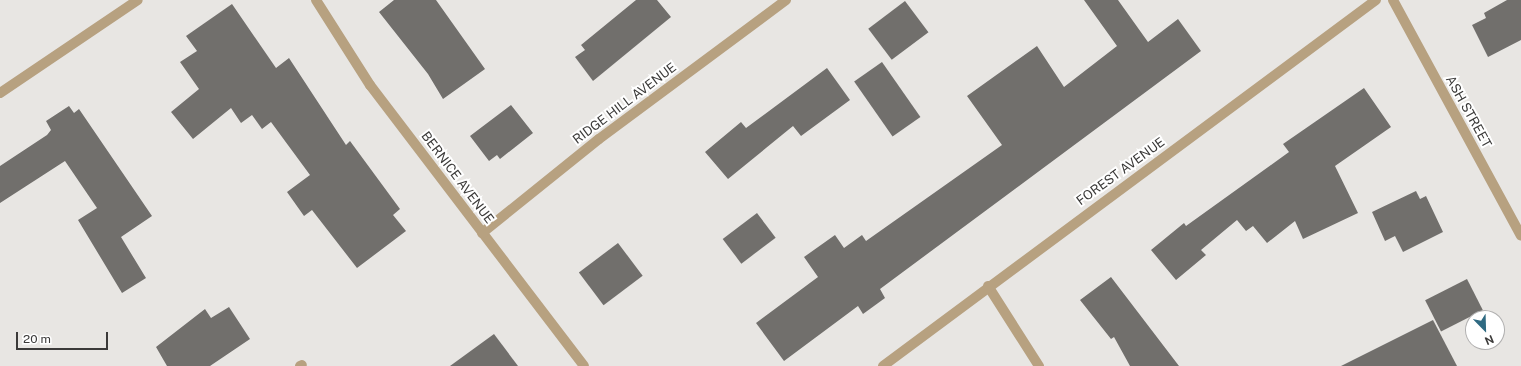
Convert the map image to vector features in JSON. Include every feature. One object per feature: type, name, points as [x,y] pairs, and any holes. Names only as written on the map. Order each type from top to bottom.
[{"type":"street","points":[[0,93],[138,0]]},
{"type":"street","name":"BERNICE AVENUE","points":[[316,0],[370,85],[584,366]]},
{"type":"street","name":"RIDGE HILL AVENUE","points":[[482,233],[599,139],[786,0]]},
{"type":"street","name":"FOREST AVENUE","points":[[883,366],[988,286],[1376,0]]},
{"type":"street","name":"ASH STREET","points":[[1393,0],[1521,236]]},
{"type":"street","points":[[988,286],[1039,366]]},
{"type":"building","points":[[394,0],[436,0],[485,69],[443,99],[428,74],[379,12]]},
{"type":"building","points":[[636,0],[657,0],[671,17],[593,81],[575,57],[585,50],[581,45]]},
{"type":"building","points":[[1084,0],[1118,0],[1148,42],[1178,19],[1201,51],[880,289],[885,298],[863,314],[858,306],[784,361],[756,323],[818,277],[804,257],[835,235],[844,248],[862,235],[866,241],[1002,145],[967,96],[1037,46],[1064,87],[1117,46]]},
{"type":"building","points":[[1507,0],[1521,0],[1521,40],[1488,57],[1472,25],[1486,18],[1484,13]]},
{"type":"building","points":[[905,1],[928,32],[892,60],[868,29]]},
{"type":"building","points":[[232,4],[276,68],[289,58],[346,145],[350,141],[400,209],[393,215],[406,231],[357,268],[312,210],[304,216],[287,192],[310,175],[271,122],[262,129],[252,115],[241,123],[231,108],[193,139],[171,112],[199,89],[180,62],[197,51],[186,36]]},
{"type":"building","points":[[882,62],[920,117],[893,136],[854,82]]},
{"type":"building","points":[[827,68],[850,100],[801,136],[793,126],[728,179],[705,152],[741,122],[746,128]]},
{"type":"building","points":[[1364,88],[1391,127],[1335,166],[1358,213],[1303,239],[1295,221],[1267,243],[1253,226],[1246,231],[1237,220],[1201,250],[1206,255],[1176,280],[1151,250],[1184,223],[1186,226],[1289,152],[1283,144]]},
{"type":"building","points":[[511,105],[533,133],[500,159],[497,155],[489,161],[470,136]]},
{"type":"building","points":[[69,106],[74,113],[79,109],[152,216],[121,237],[146,278],[122,293],[78,220],[97,208],[65,161],[0,203],[0,166],[47,135],[51,130],[46,121]]},
{"type":"building","points":[[1416,191],[1420,199],[1426,196],[1443,232],[1403,252],[1395,236],[1385,241],[1372,212]]},
{"type":"building","points":[[757,213],[776,238],[741,264],[723,239]]},
{"type":"building","points":[[618,243],[643,276],[604,305],[579,272]]},
{"type":"building","points":[[1111,277],[1179,366],[1130,366],[1114,337],[1111,339],[1080,300]]},
{"type":"building","points":[[1467,279],[1483,310],[1465,310],[1465,319],[1441,332],[1425,300]]},
{"type":"building","points":[[229,307],[250,339],[210,366],[167,366],[156,347],[205,309],[211,318]]},
{"type":"building","points":[[1433,320],[1457,366],[1341,366]]},
{"type":"building","points":[[494,334],[518,366],[450,366]]}]
